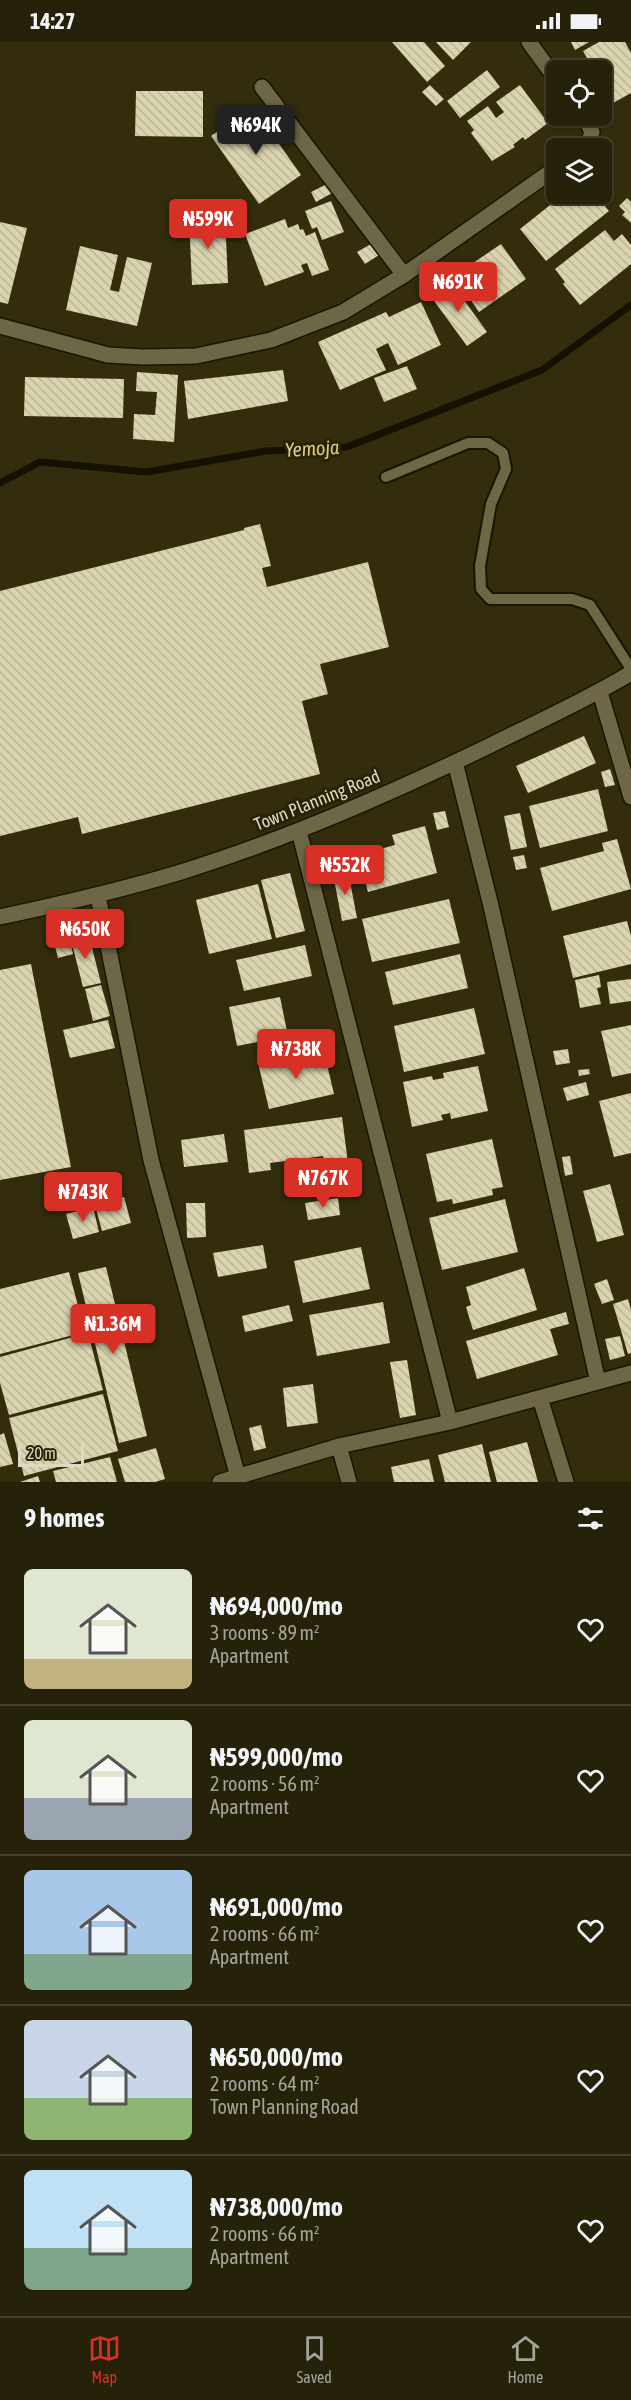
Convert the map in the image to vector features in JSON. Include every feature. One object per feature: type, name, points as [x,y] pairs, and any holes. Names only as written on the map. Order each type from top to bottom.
[{"type":"street","points":[[529,42],[546,65]]},
{"type":"street","points":[[262,87],[404,275]]},
{"type":"street","points":[[0,326],[108,355],[196,356],[270,340],[343,312],[404,275],[546,175]]},
{"type":"street","name":"Town Planning Road","points":[[0,917],[98,896],[183,872],[299,831],[455,762],[600,692],[631,671]]},
{"type":"street","points":[[600,692],[631,797]]},
{"type":"street","points":[[455,762],[598,1382]]},
{"type":"street","points":[[299,831],[450,1422]]},
{"type":"street","points":[[98,896],[151,1160],[237,1477]]},
{"type":"street","points":[[220,1482],[339,1446],[450,1422],[631,1373]]},
{"type":"street","points":[[540,1398],[566,1482]]},
{"type":"street","points":[[339,1446],[349,1482]]},
{"type":"lane","points":[[386,477],[468,443],[488,443],[503,453],[506,469],[490,504],[480,566],[481,589],[490,599],[572,599],[590,605],[631,671]]},
{"type":"building","points":[[392,42],[424,42],[445,66],[427,82]]},
{"type":"building","points":[[436,42],[471,42],[453,60]]},
{"type":"building","points":[[571,42],[589,42],[575,50]]},
{"type":"building","points":[[599,42],[625,42],[631,53],[631,93],[613,103],[612,60],[588,60],[583,51]]},
{"type":"building","points":[[487,70],[500,87],[460,118],[447,101]]},
{"type":"building","points":[[430,85],[444,99],[436,106],[422,92]]},
{"type":"building","points":[[520,85],[546,120],[546,124],[525,140],[523,137],[513,145],[515,147],[492,161],[471,133],[474,130],[467,121],[488,106],[496,118],[504,112],[496,102]]},
{"type":"building","points":[[136,91],[203,91],[203,137],[135,136]]},
{"type":"building","points":[[253,107],[301,175],[259,204],[211,136]]},
{"type":"building","points":[[327,184],[332,193],[316,202],[311,192]]},
{"type":"building","points":[[627,198],[631,202],[631,223],[622,215],[625,212],[619,206]]},
{"type":"building","points":[[331,201],[344,232],[322,240],[317,227],[312,229],[305,211]]},
{"type":"building","points":[[551,204],[603,204],[609,211],[546,261],[520,229]]},
{"type":"building","points":[[225,215],[228,283],[192,285],[189,217]]},
{"type":"building","points":[[285,219],[288,228],[298,224],[306,236],[315,232],[329,270],[312,276],[307,263],[301,265],[304,272],[265,286],[245,234]]},
{"type":"building","points":[[0,222],[27,228],[8,304],[0,302]]},
{"type":"building","points":[[605,230],[614,241],[622,234],[631,245],[631,264],[580,305],[563,284],[565,282],[555,269]]},
{"type":"building","points":[[371,244],[379,255],[365,264],[357,252]]},
{"type":"building","points":[[501,244],[526,279],[479,312],[454,276]]},
{"type":"building","points":[[80,246],[118,255],[110,290],[119,292],[127,257],[152,263],[137,326],[66,310]]},
{"type":"building","points":[[449,279],[487,332],[467,346],[429,294]]},
{"type":"building","points":[[421,302],[441,345],[398,365],[388,343],[376,349],[386,370],[340,390],[318,342],[386,312],[389,317]]},
{"type":"building","points":[[407,366],[417,389],[384,402],[374,378]]},
{"type":"building","points":[[283,370],[288,401],[188,419],[184,381]]},
{"type":"building","points":[[137,372],[178,375],[174,442],[133,439],[134,414],[155,415],[157,392],[136,391]]},
{"type":"building","points":[[25,377],[124,379],[123,418],[24,416]]},
{"type":"building","points":[[260,524],[271,566],[262,568],[267,587],[368,562],[389,647],[320,664],[328,694],[302,701],[320,774],[82,834],[78,817],[0,836],[0,591],[244,530],[244,528]]},
{"type":"building","points":[[584,736],[596,763],[528,793],[516,766]]},
{"type":"building","points":[[610,769],[615,785],[605,787],[601,772]]},
{"type":"building","points":[[598,789],[608,831],[540,848],[529,806]]},
{"type":"building","points":[[445,811],[449,827],[437,830],[433,813]]},
{"type":"building","points":[[520,813],[527,847],[511,850],[504,816]]},
{"type":"building","points":[[425,826],[437,873],[368,892],[358,855],[395,845],[392,835]]},
{"type":"building","points":[[617,839],[631,889],[552,911],[540,868],[604,851],[602,843]]},
{"type":"building","points":[[524,855],[527,868],[516,870],[513,857]]},
{"type":"building","points":[[348,871],[357,918],[342,921],[333,874]]},
{"type":"building","points":[[290,873],[305,931],[276,938],[261,880]]},
{"type":"building","points":[[258,884],[272,939],[209,954],[196,900]]},
{"type":"building","points":[[449,899],[460,943],[372,962],[362,919]]},
{"type":"building","points":[[627,921],[631,936],[631,964],[573,978],[563,936]]},
{"type":"building","points":[[88,932],[101,983],[83,987],[70,936]]},
{"type":"building","points":[[69,936],[73,954],[58,958],[53,939]]},
{"type":"building","points":[[305,945],[312,976],[244,991],[236,960]]},
{"type":"building","points":[[460,954],[468,988],[393,1005],[385,972]]},
{"type":"building","points":[[31,964],[71,1167],[0,1180],[0,970]]},
{"type":"building","points":[[599,975],[601,987],[597,988],[601,1004],[580,1008],[575,980]]},
{"type":"building","points":[[631,979],[631,1001],[610,1004],[607,982]]},
{"type":"building","points":[[101,985],[110,1016],[93,1021],[85,989]]},
{"type":"building","points":[[280,997],[288,1036],[237,1046],[229,1007]]},
{"type":"building","points":[[474,1008],[485,1054],[404,1072],[394,1026]]},
{"type":"building","points":[[108,1020],[115,1048],[70,1058],[63,1030]]},
{"type":"building","points":[[631,1025],[631,1073],[612,1077],[601,1031]]},
{"type":"building","points":[[568,1049],[570,1063],[556,1065],[553,1051]]},
{"type":"building","points":[[324,1052],[334,1094],[269,1109],[259,1067]]},
{"type":"building","points":[[478,1066],[488,1111],[451,1119],[450,1113],[441,1115],[443,1120],[412,1127],[403,1082],[432,1076],[433,1080],[444,1078],[443,1073]]},
{"type":"building","points":[[589,1069],[590,1074],[579,1076],[578,1070]]},
{"type":"building","points":[[586,1082],[589,1095],[567,1101],[563,1088]]},
{"type":"building","points":[[631,1093],[631,1153],[614,1157],[599,1101]]},
{"type":"building","points":[[342,1117],[348,1163],[324,1166],[323,1156],[270,1163],[271,1170],[249,1173],[244,1130]]},
{"type":"building","points":[[224,1134],[228,1162],[184,1167],[181,1140]]},
{"type":"building","points":[[492,1139],[503,1187],[492,1189],[493,1195],[453,1204],[452,1199],[437,1202],[426,1154]]},
{"type":"building","points":[[570,1156],[573,1174],[565,1176],[562,1157]]},
{"type":"building","points":[[610,1184],[624,1235],[597,1242],[583,1191]]},
{"type":"building","points":[[124,1197],[131,1223],[102,1231],[95,1205]]},
{"type":"building","points":[[338,1198],[340,1215],[308,1220],[305,1203]]},
{"type":"building","points":[[505,1199],[518,1252],[442,1270],[429,1218]]},
{"type":"building","points":[[186,1203],[205,1203],[206,1237],[187,1238]]},
{"type":"building","points":[[93,1207],[99,1232],[73,1239],[66,1214]]},
{"type":"building","points":[[263,1245],[267,1268],[218,1277],[213,1253]]},
{"type":"building","points":[[361,1247],[370,1289],[303,1303],[294,1261]]},
{"type":"building","points":[[106,1267],[147,1436],[119,1443],[78,1273]]},
{"type":"building","points":[[524,1268],[537,1310],[473,1330],[466,1307],[471,1305],[466,1287]]},
{"type":"building","points":[[69,1272],[85,1332],[0,1354],[0,1289]]},
{"type":"building","points":[[607,1279],[614,1300],[602,1304],[594,1284]]},
{"type":"building","points":[[628,1299],[631,1310],[631,1353],[628,1354],[613,1304]]},
{"type":"building","points":[[383,1302],[390,1343],[317,1356],[309,1315]]},
{"type":"building","points":[[289,1305],[293,1321],[245,1332],[242,1316]]},
{"type":"building","points":[[566,1312],[569,1324],[550,1329],[558,1355],[477,1379],[466,1341]]},
{"type":"building","points":[[88,1333],[103,1390],[9,1415],[0,1383],[0,1357]]},
{"type":"building","points":[[620,1336],[625,1356],[610,1360],[605,1339]]},
{"type":"building","points":[[407,1360],[416,1415],[400,1418],[390,1362]]},
{"type":"building","points":[[313,1384],[318,1423],[287,1427],[283,1388]]},
{"type":"building","points":[[103,1394],[118,1451],[24,1476],[9,1418]]},
{"type":"building","points":[[261,1425],[266,1448],[254,1451],[249,1428]]},
{"type":"building","points":[[4,1433],[13,1464],[0,1467],[0,1435]]},
{"type":"building","points":[[527,1442],[538,1482],[497,1482],[489,1452]]},
{"type":"building","points":[[482,1444],[491,1482],[445,1482],[438,1455]]},
{"type":"building","points":[[156,1448],[165,1479],[155,1482],[125,1482],[118,1459]]},
{"type":"building","points":[[110,1457],[117,1482],[56,1482],[53,1471]]},
{"type":"building","points":[[429,1459],[434,1482],[394,1482],[391,1467]]},
{"type":"building","points":[[38,1476],[40,1482],[20,1482]]},
{"type":"waterway","name":"Yemoja","points":[[0,483],[40,462],[147,472],[265,451],[347,447],[542,370],[631,305]]}]
